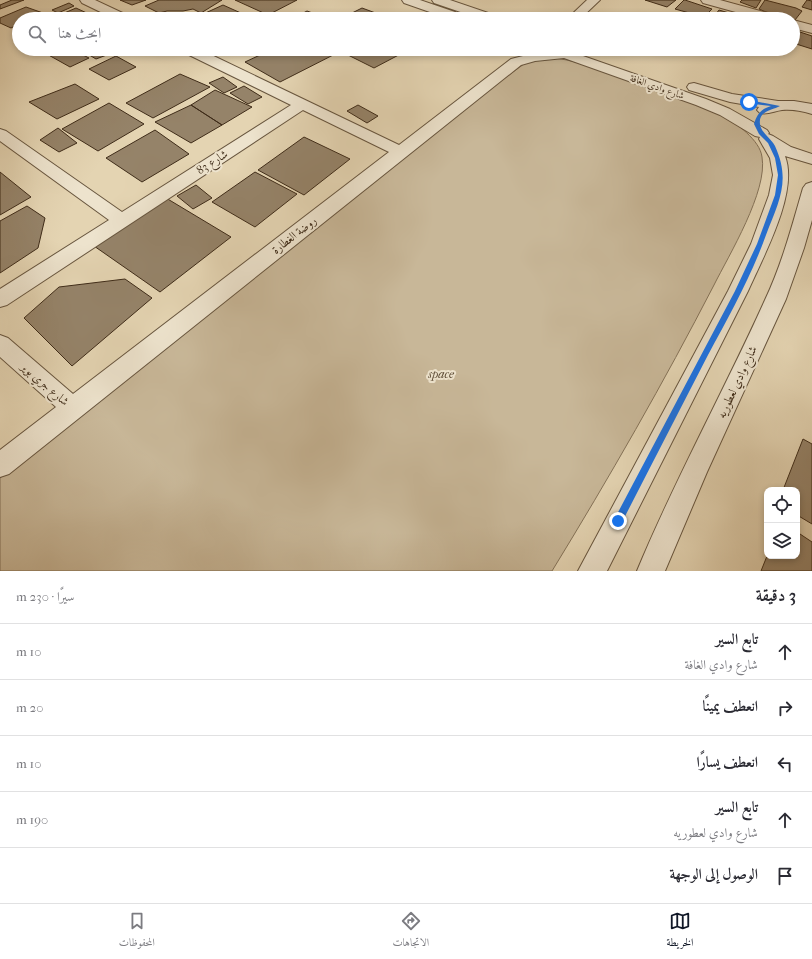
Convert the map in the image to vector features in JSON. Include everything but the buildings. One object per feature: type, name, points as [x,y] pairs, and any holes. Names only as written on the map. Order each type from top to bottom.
[{"type":"street","points":[[86,0],[111,12]]},
{"type":"street","points":[[408,0],[442,12]]},
{"type":"street","points":[[438,0],[473,12]]},
{"type":"street","points":[[580,12],[594,0]]},
{"type":"street","points":[[707,0],[750,12]]},
{"type":"street","points":[[800,26],[812,29]]},
{"type":"street","points":[[203,56],[401,152]]},
{"type":"street","name":"روضة الغطارة","points":[[0,464],[401,152],[516,56]]},
{"type":"street","name":"شارع وادي الغافة","points":[[572,56],[725,112],[784,151],[812,159]]},
{"type":"street","name":"شارع وادي الغافة","points":[[604,56],[708,92],[736,99],[812,109]]},
{"type":"street","points":[[592,571],[738,291],[760,244],[778,195],[781,175],[778,158],[757,124],[759,115],[766,109],[812,101]]},
{"type":"street","name":"شارع 83","points":[[0,299],[302,104]]},
{"type":"street","points":[[0,134],[121,220]]},
{"type":"street","name":"شارع وادي لعطوريه","points":[[651,571],[698,465],[776,299],[795,248],[812,188]]},
{"type":"street","name":"شارع جري بوير","points":[[0,344],[72,407]]},
{"type":"green space","name":"space","points":[[555,58],[579,63],[604,71],[697,103],[722,115],[740,127],[757,144],[762,157],[762,171],[759,187],[746,222],[676,358],[636,430],[552,571],[0,571],[0,478],[252,272],[411,146],[524,64],[534,60]]},
{"type":"route","points":[[618,521],[738,291],[760,244],[778,195],[781,175],[778,158],[770,142],[761,133],[757,124],[759,115],[766,109],[778,106],[749,102]]}]
